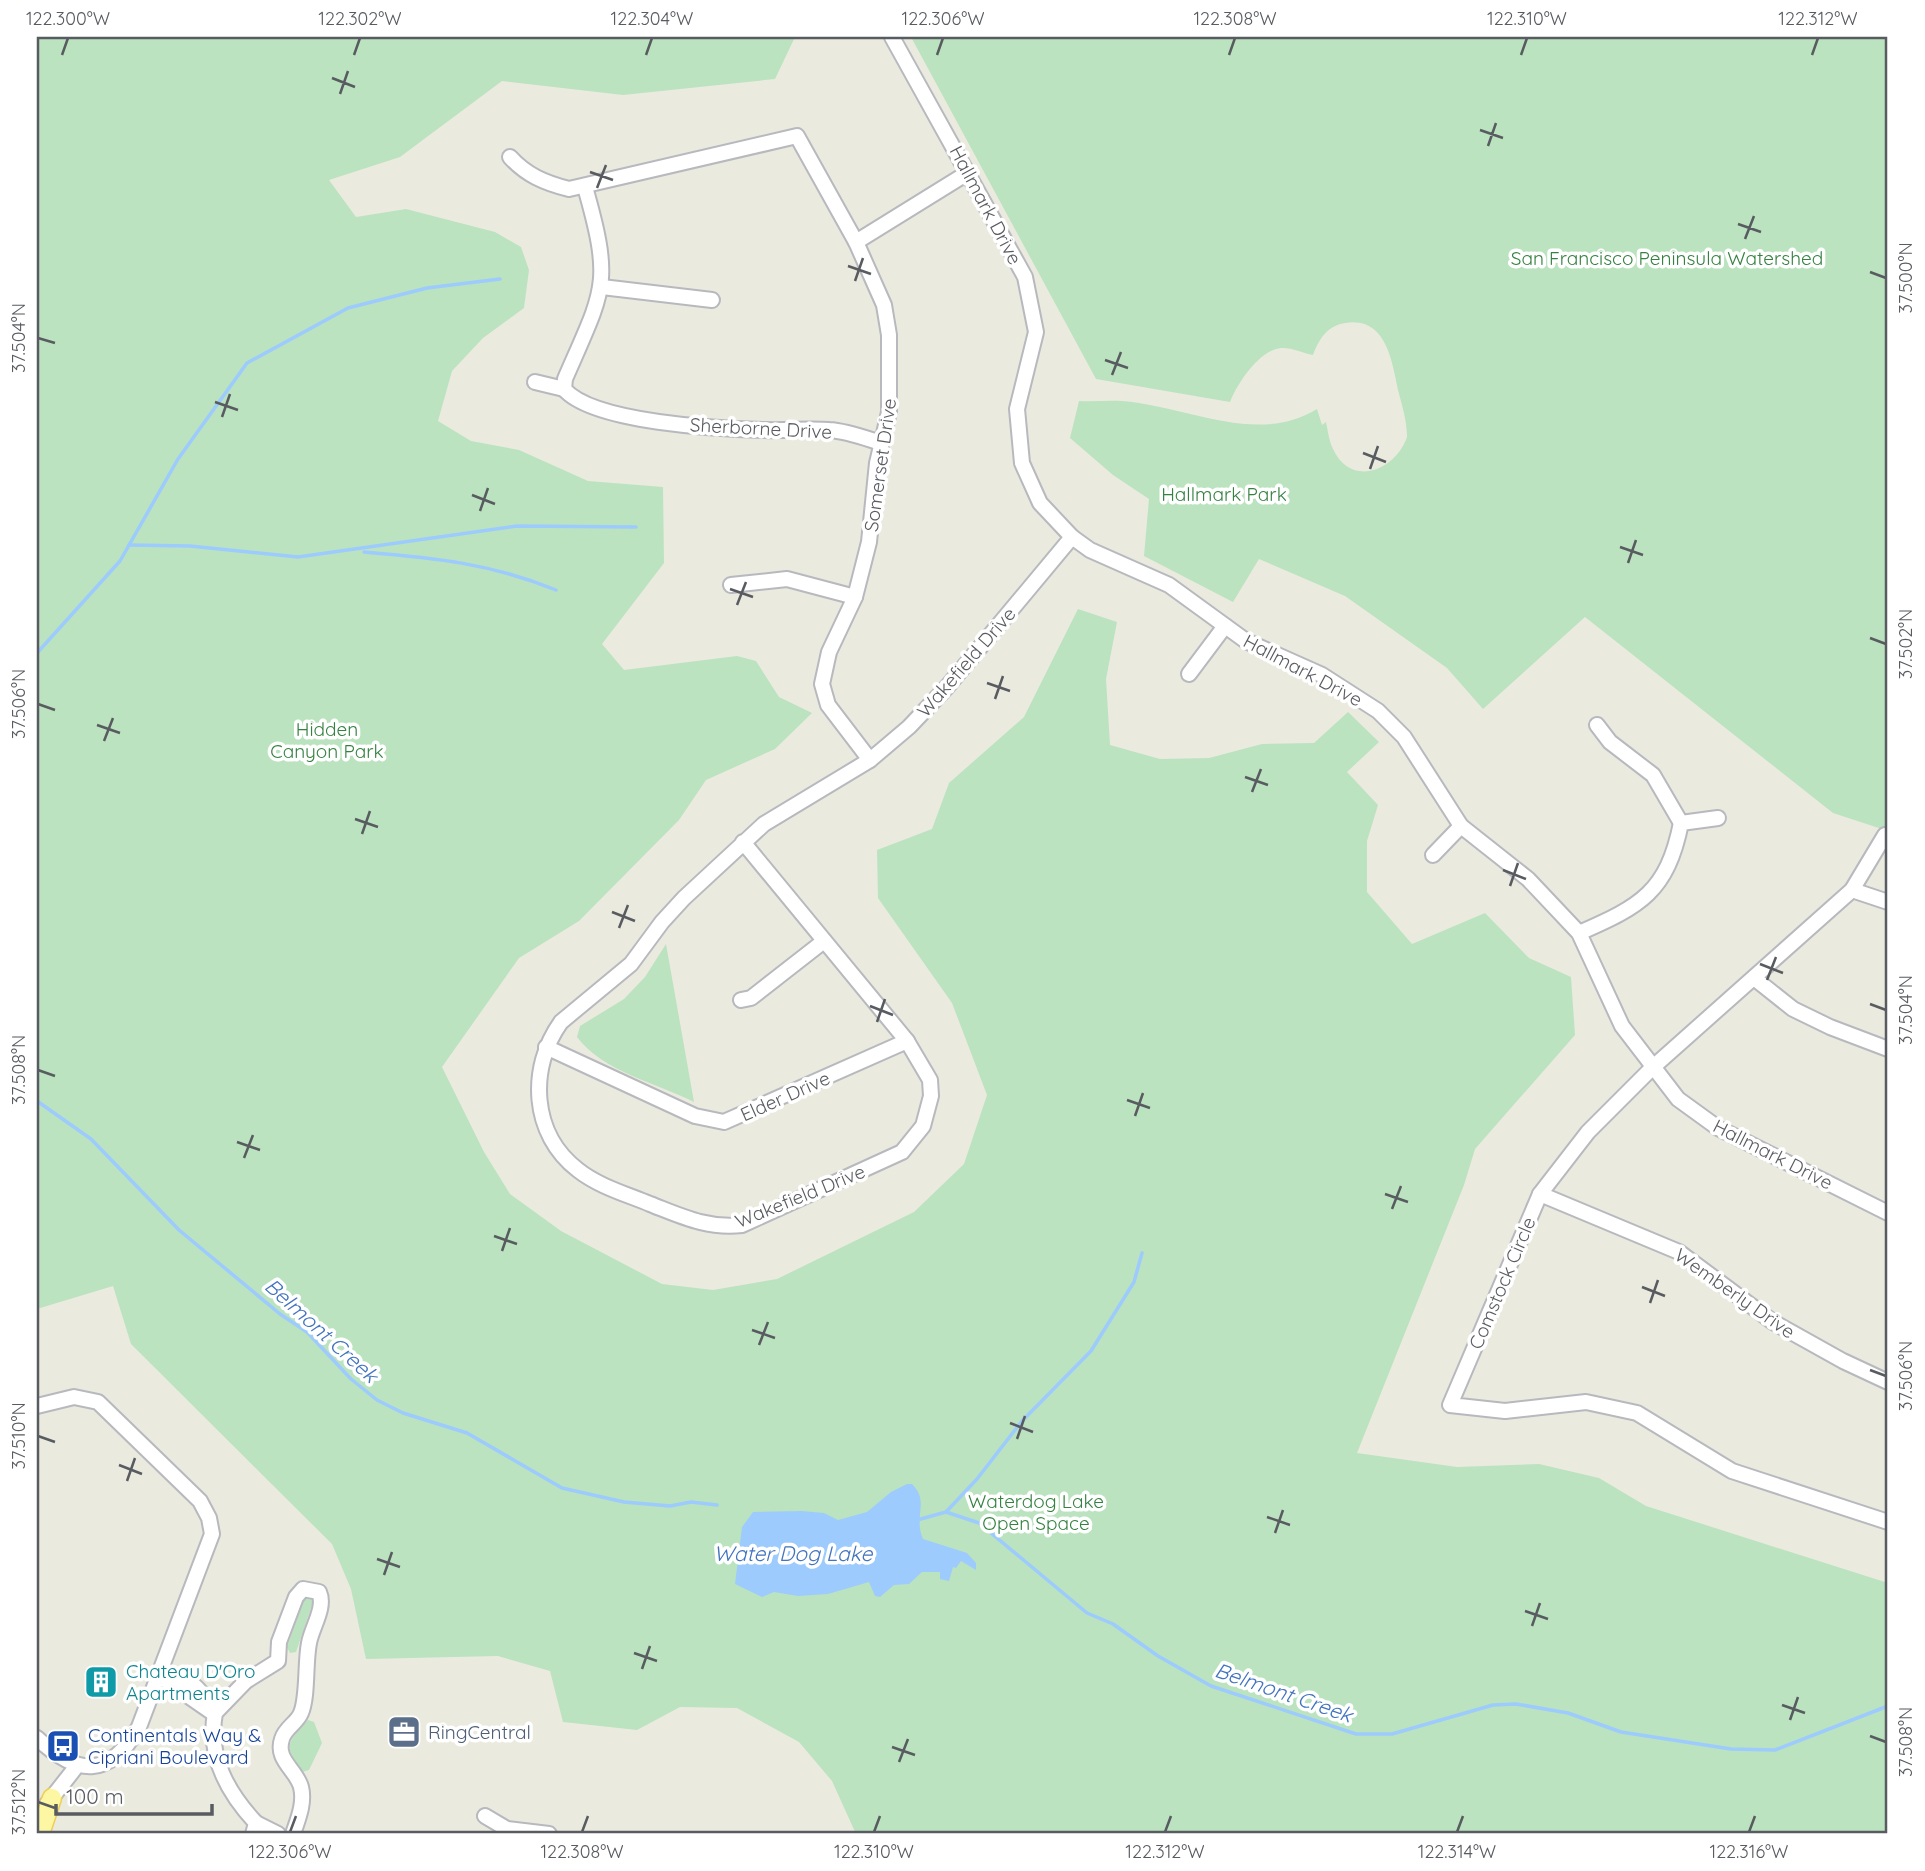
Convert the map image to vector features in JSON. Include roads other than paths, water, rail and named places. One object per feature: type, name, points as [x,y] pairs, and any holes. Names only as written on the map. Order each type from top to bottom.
[{"type":"main road","points":[[40,1834],[44,1803]]},
{"type":"street","name":"Hallmark Drive","points":[[892,37],[1025,277],[1035,332],[1017,409],[1022,463],[1040,503],[1072,537],[1102,556],[1169,585],[1246,641],[1349,690],[1378,711],[1404,737],[1461,827],[1528,879],[1579,933],[1622,1027],[1678,1099],[1718,1128],[1888,1213]]},
{"type":"street","name":"Somerset Drive","points":[[585,187],[675,162],[797,136],[856,242],[884,305],[889,335],[889,412],[881,443],[869,542],[855,597],[829,652],[822,684],[828,705],[870,760]]},
{"type":"street","points":[[510,157],[522,170],[549,184],[569,189],[585,187],[601,242],[602,287],[595,313],[565,379],[564,389]]},
{"type":"street","points":[[856,242],[969,172]]},
{"type":"street","points":[[602,287],[712,300]]},
{"type":"street","name":"Sherborne Drive","points":[[536,382],[564,389],[572,399],[587,405],[639,418],[729,429],[832,430],[881,443]]},
{"type":"street","name":"Wakefield Drive","points":[[743,842],[907,1041],[930,1080],[931,1096],[923,1126],[909,1146],[892,1158],[754,1219],[725,1227],[692,1221],[597,1182],[564,1157],[550,1138],[540,1104],[539,1074],[546,1047],[561,1022],[631,964],[662,922],[743,842],[764,824],[870,760],[909,727],[947,687],[1072,537]]},
{"type":"street","points":[[731,585],[787,579],[855,597]]},
{"type":"street","points":[[1189,674],[1225,626]]},
{"type":"street","points":[[1579,933],[1629,911],[1660,882],[1675,854],[1681,823],[1653,775],[1610,742],[1597,725]]},
{"type":"street","points":[[1681,823],[1718,818]]},
{"type":"street","points":[[1433,855],[1461,827]]},
{"type":"street","name":"Comstock Circle","points":[[1885,835],[1853,890],[1652,1068],[1588,1132],[1540,1194],[1450,1405],[1505,1411],[1587,1402],[1637,1413],[1731,1471],[1888,1521]]},
{"type":"street","points":[[1853,890],[1888,902]]},
{"type":"street","points":[[741,1000],[751,998],[824,941]]},
{"type":"street","points":[[1754,978],[1793,1009],[1830,1027],[1888,1049]]},
{"type":"street","name":"Elder Drive","points":[[546,1047],[695,1116],[724,1122],[907,1041]]},
{"type":"street","name":"Wemberly Drive","points":[[1540,1194],[1679,1252],[1773,1322],[1831,1355],[1888,1382]]},
{"type":"street","points":[[37,1406],[74,1397],[98,1402],[190,1492],[209,1518],[212,1534],[139,1727],[121,1754],[110,1762],[76,1767],[57,1756],[37,1738]]},
{"type":"street","points":[[280,1658],[279,1642],[296,1597],[303,1589],[319,1592],[321,1603],[305,1664],[301,1713],[283,1735],[281,1744],[283,1758],[297,1778],[302,1792],[301,1812],[293,1834]]},
{"type":"street","points":[[215,1713],[246,1681],[280,1658],[305,1664]]},
{"type":"street","points":[[157,1674],[180,1676],[204,1695],[215,1713],[213,1733],[226,1788],[254,1829],[278,1834]]},
{"type":"street","points":[[37,1817],[44,1803],[76,1767]]},
{"type":"street","points":[[485,1816],[507,1829],[549,1834]]},
{"type":"water","name":"Water Dog Lake","points":[[912,1484],[920,1497],[920,1531],[923,1539],[967,1553],[976,1563],[976,1570],[961,1561],[956,1568],[953,1567],[949,1581],[940,1579],[940,1572],[922,1572],[909,1584],[894,1585],[880,1597],[875,1596],[869,1582],[828,1594],[798,1596],[774,1592],[762,1597],[735,1584],[742,1527],[753,1512],[824,1513],[838,1520],[867,1512],[891,1492]]},
{"type":"waterway","points":[[37,653],[120,561],[178,459],[247,363],[348,308],[427,288],[500,279]]},
{"type":"waterway","points":[[129,545],[190,546],[298,557],[517,526],[636,527]]},
{"type":"waterway","points":[[364,552],[485,568],[556,590]]},
{"type":"waterway","name":"Belmont Creek","points":[[37,1101],[91,1139],[179,1230],[280,1314],[307,1332],[351,1379],[377,1400],[403,1413],[467,1433],[562,1488],[624,1502],[670,1506],[691,1502],[717,1505]]},
{"type":"waterway","points":[[946,1512],[977,1479],[1022,1421],[1091,1351],[1134,1282],[1142,1253]]},
{"type":"waterway","name":"Belmont Creek","points":[[917,1520],[946,1512],[979,1523],[1087,1613],[1113,1624],[1158,1656],[1211,1686],[1356,1734],[1392,1734],[1493,1705],[1516,1704],[1568,1713],[1621,1732],[1731,1749],[1775,1750],[1888,1706]]},
{"type":"place","name":"Chateau D'Oro Apartments","points":[[101,1682]]},
{"type":"place","name":"RingCentral","points":[[404,1732]]},
{"type":"place","name":"Continentals Way & Cipriani Boulevard","points":[[63,1746]]},
{"type":"park label","name":"San Francisco Peninsula Watershed","points":[[1667,258]]},
{"type":"park label","name":"Hallmark Park","points":[[1224,494]]},
{"type":"park label","name":"Hidden Canyon Park","points":[[327,740]]},
{"type":"park label","name":"Waterdog Lake Open Space","points":[[1036,1512]]}]
